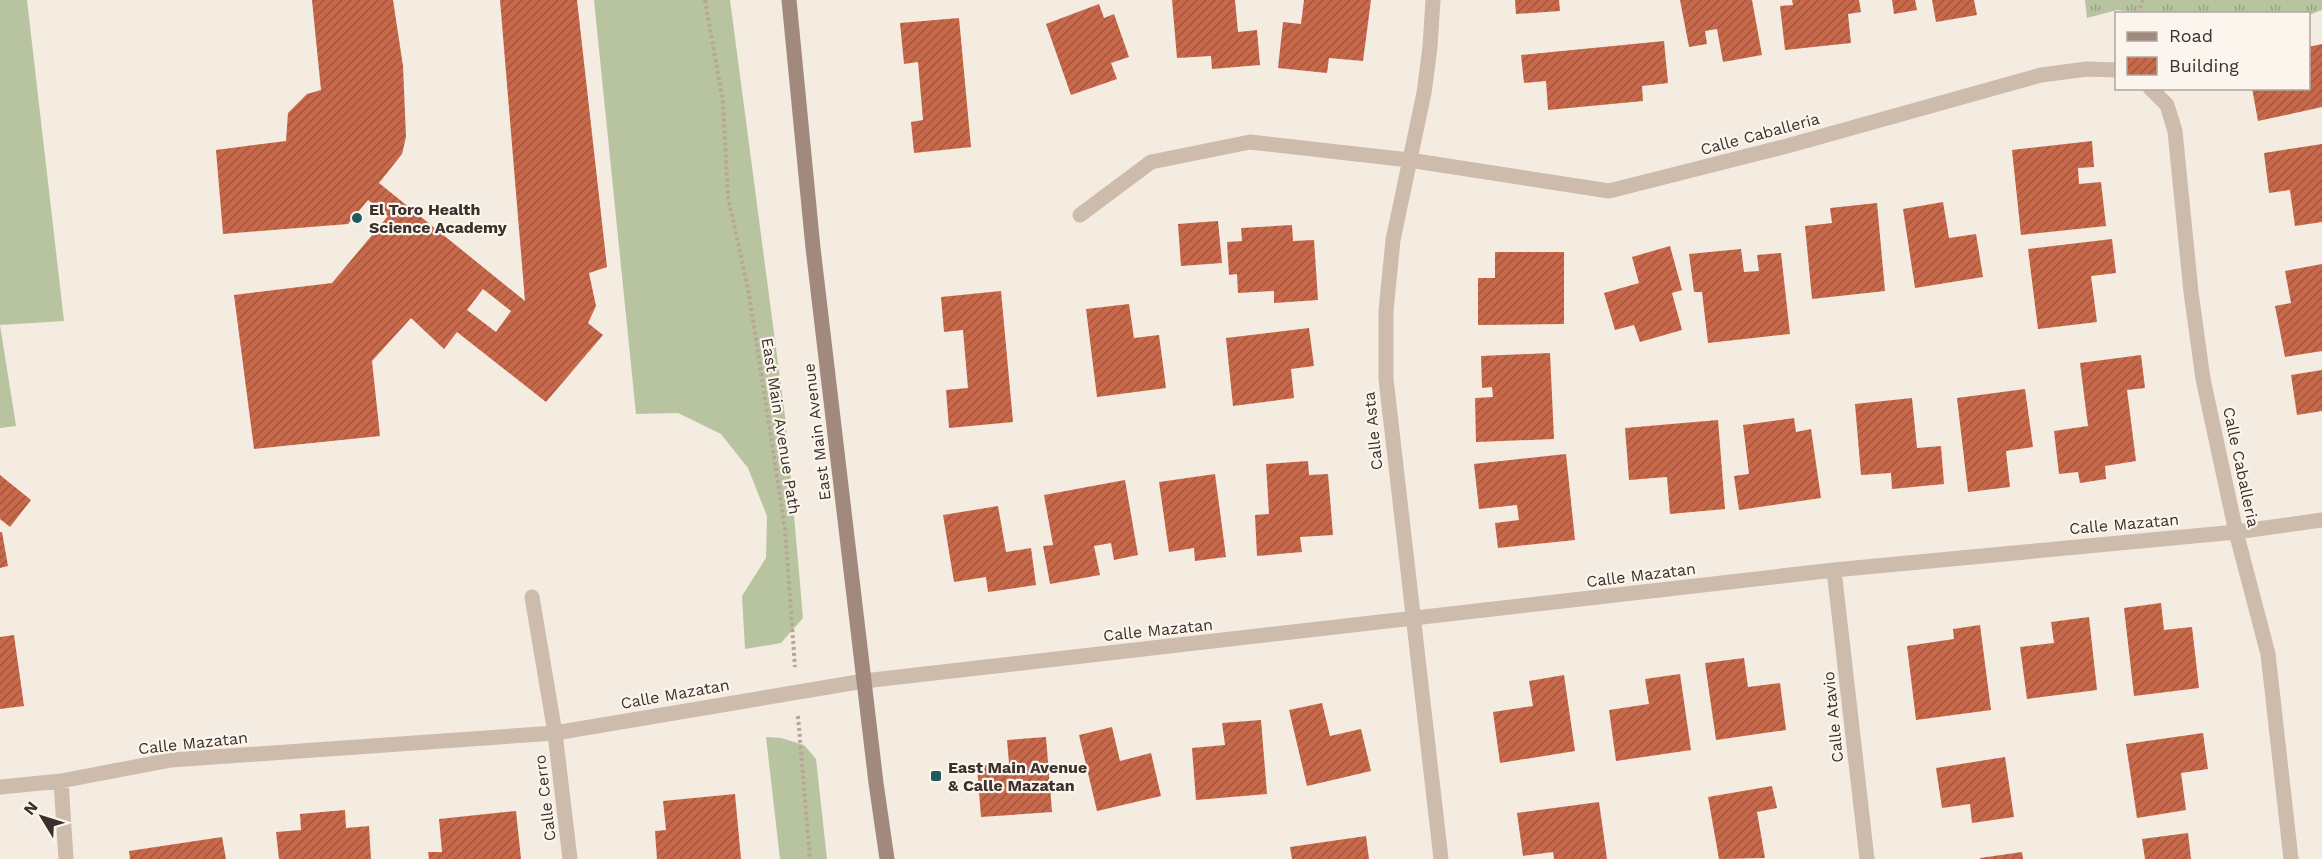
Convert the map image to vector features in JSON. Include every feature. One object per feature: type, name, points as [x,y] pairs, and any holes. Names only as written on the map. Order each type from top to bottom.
[{"type":"main road","name":"East Main Avenue","points":[[789,0],[813,248],[887,859]]},
{"type":"street","name":"Calle Asta","points":[[1433,0],[1424,93],[1393,240],[1386,311],[1386,379],[1441,859]]},
{"type":"street","name":"Calle Caballeria","points":[[1080,215],[1151,162],[1250,142],[1409,160],[1609,191],[1787,146],[2041,75],[2086,69],[2115,70]]},
{"type":"street","name":"Calle Caballeria","points":[[2152,90],[2167,105],[2175,131],[2191,292],[2203,379],[2236,532],[2268,654],[2291,859]]},
{"type":"street","name":"Calle Mazatan","points":[[0,787],[61,781],[179,759],[555,733],[864,681],[1413,620],[1834,570],[2236,532],[2322,520]]},
{"type":"street","name":"Calle Atavio","points":[[1834,570],[1867,859]]},
{"type":"street","name":"Calle Cerro","points":[[532,597],[555,733],[570,859]]},
{"type":"street","points":[[61,781],[66,859]]},
{"type":"path","name":"East Main Avenue Path","points":[[705,0],[723,102],[728,197],[749,294],[785,529],[810,859]]},
{"type":"path","points":[[2140,8],[2143,0]]},
{"type":"green space","points":[[0,0],[27,0],[64,321],[0,325]]},
{"type":"green space","points":[[594,0],[730,0],[786,424],[803,618],[781,643],[745,649],[742,596],[766,558],[767,516],[748,468],[721,434],[678,413],[636,414]]},
{"type":"green space","points":[[2085,0],[2322,0],[2322,10],[2310,15],[2310,12],[2132,12],[2117,10],[2087,18]]},
{"type":"green space","points":[[0,325],[16,426],[0,428]]},
{"type":"green space","points":[[766,737],[781,738],[804,745],[816,759],[827,859],[780,859]]},
{"type":"building","points":[[312,0],[393,0],[403,66],[406,137],[402,154],[379,183],[525,301],[500,0],[577,0],[607,267],[589,273],[596,306],[588,323],[603,335],[546,402],[457,332],[444,349],[411,318],[372,361],[380,436],[254,449],[234,295],[332,283],[388,216],[368,200],[348,224],[223,234],[216,150],[286,141],[288,113],[307,94],[321,90]],"holes":[[[483,289],[511,311],[496,332],[467,310]]]},
{"type":"building","points":[[1172,0],[1235,0],[1238,32],[1257,30],[1260,65],[1212,69],[1211,56],[1177,58]]},
{"type":"building","points":[[1304,0],[1371,0],[1363,61],[1329,58],[1327,73],[1278,68],[1283,22],[1301,24]]},
{"type":"building","points":[[1515,0],[1559,0],[1560,11],[1516,14]]},
{"type":"building","points":[[1680,0],[1752,0],[1762,55],[1723,62],[1717,29],[1705,31],[1707,44],[1689,47]]},
{"type":"building","points":[[1792,0],[1859,0],[1861,12],[1848,14],[1851,43],[1785,50],[1780,6],[1793,5]]},
{"type":"building","points":[[1892,0],[1915,0],[1917,10],[1894,14]]},
{"type":"building","points":[[1932,0],[1974,0],[1977,15],[1936,22]]},
{"type":"building","points":[[1099,4],[1104,18],[1114,14],[1129,57],[1111,63],[1117,79],[1071,95],[1046,24]]},
{"type":"building","points":[[959,18],[971,147],[914,153],[911,122],[923,120],[918,62],[904,64],[900,23]]},
{"type":"building","points":[[1664,41],[1668,83],[1642,86],[1643,101],[1548,110],[1546,81],[1524,83],[1521,55]]},
{"type":"building","points":[[2322,44],[2322,107],[2258,121],[2252,90],[2310,90],[2310,47]]},
{"type":"building","points":[[2092,141],[2094,167],[2078,168],[2079,184],[2101,182],[2106,226],[2021,235],[2012,150]]},
{"type":"building","points":[[2322,144],[2322,222],[2295,226],[2290,190],[2269,193],[2264,153]]},
{"type":"building","points":[[1943,202],[1949,238],[1976,234],[1983,277],[1915,288],[1903,209]]},
{"type":"building","points":[[1877,203],[1885,291],[1812,299],[1805,226],[1832,223],[1830,208]]},
{"type":"building","points":[[1218,221],[1222,263],[1181,266],[1178,224]]},
{"type":"building","points":[[1292,225],[1293,241],[1314,240],[1318,300],[1274,303],[1274,291],[1238,293],[1237,274],[1229,275],[1227,242],[1242,241],[1241,228]]},
{"type":"building","points":[[2112,239],[2116,273],[2091,276],[2097,322],[2038,329],[2028,249]]},
{"type":"building","points":[[1670,246],[1682,290],[1672,293],[1682,330],[1640,342],[1634,325],[1615,330],[1604,293],[1639,283],[1632,257]]},
{"type":"building","points":[[1741,249],[1744,272],[1759,271],[1757,255],[1781,253],[1790,334],[1708,343],[1702,292],[1694,292],[1689,254]]},
{"type":"building","points":[[1495,252],[1564,252],[1564,324],[1478,325],[1478,278],[1495,278]]},
{"type":"building","points":[[2322,264],[2322,351],[2285,357],[2275,306],[2291,303],[2285,271]]},
{"type":"building","points":[[1001,291],[1013,422],[949,428],[946,390],[968,388],[963,330],[944,332],[941,297]]},
{"type":"building","points":[[1129,304],[1134,338],[1159,335],[1166,388],[1097,397],[1086,309]]},
{"type":"building","points":[[1309,328],[1314,366],[1291,369],[1294,398],[1233,406],[1226,338]]},
{"type":"building","points":[[1550,353],[1554,439],[1476,442],[1475,398],[1493,397],[1492,387],[1482,388],[1481,356]]},
{"type":"building","points":[[2141,355],[2145,388],[2127,390],[2136,461],[2105,466],[2106,479],[2080,483],[2078,472],[2059,474],[2054,431],[2088,426],[2080,363]]},
{"type":"building","points":[[2322,370],[2322,411],[2297,415],[2291,375]]},
{"type":"building","points":[[2025,389],[2033,447],[2006,451],[2010,487],[1968,492],[1957,398]]},
{"type":"building","points":[[1912,398],[1917,448],[1941,446],[1944,484],[1892,489],[1891,473],[1861,475],[1855,404]]},
{"type":"building","points":[[1794,418],[1796,432],[1811,429],[1821,498],[1739,510],[1734,476],[1749,474],[1743,425]]},
{"type":"building","points":[[1718,420],[1725,509],[1670,514],[1667,477],[1629,480],[1625,428]]},
{"type":"building","points":[[1566,454],[1575,540],[1498,548],[1495,523],[1519,520],[1517,505],[1479,509],[1474,464]]},
{"type":"building","points":[[1308,461],[1309,475],[1328,474],[1333,535],[1300,537],[1302,552],[1257,556],[1255,515],[1269,514],[1266,464]]},
{"type":"building","points":[[1215,474],[1226,557],[1195,561],[1194,548],[1169,552],[1159,482]]},
{"type":"building","points":[[0,475],[31,500],[10,527],[0,519]]},
{"type":"building","points":[[1125,480],[1138,555],[1114,560],[1111,543],[1094,546],[1100,575],[1050,584],[1043,546],[1053,545],[1044,495]]},
{"type":"building","points":[[998,506],[1006,552],[1031,548],[1036,585],[988,592],[986,577],[954,582],[943,515]]},
{"type":"building","points":[[0,532],[2,532],[8,566],[0,568]]},
{"type":"building","points":[[2161,603],[2164,630],[2192,627],[2199,688],[2134,696],[2124,608]]},
{"type":"building","points":[[2089,617],[2097,690],[2027,699],[2020,647],[2054,643],[2051,622]]},
{"type":"building","points":[[1980,625],[1991,710],[1916,720],[1907,646],[1954,639],[1953,629]]},
{"type":"building","points":[[14,635],[24,706],[0,709],[0,637]]},
{"type":"building","points":[[1744,658],[1748,687],[1780,683],[1786,730],[1716,740],[1705,663]]},
{"type":"building","points":[[1680,674],[1691,750],[1616,761],[1609,710],[1649,704],[1645,679]]},
{"type":"building","points":[[1564,675],[1575,751],[1500,763],[1493,712],[1533,706],[1529,681]]},
{"type":"building","points":[[1322,703],[1330,736],[1361,729],[1371,771],[1307,786],[1289,710]]},
{"type":"building","points":[[1261,720],[1267,794],[1196,800],[1192,748],[1225,745],[1222,723]]},
{"type":"building","points":[[1112,727],[1120,761],[1151,753],[1161,796],[1097,811],[1079,735]]},
{"type":"building","points":[[2203,733],[2208,769],[2181,773],[2186,810],[2137,818],[2126,744]]},
{"type":"building","points":[[1046,737],[1052,812],[981,817],[977,766],[1009,763],[1007,740]]},
{"type":"building","points":[[2005,757],[2014,817],[1972,823],[1970,804],[1942,808],[1936,768]]},
{"type":"building","points":[[1772,786],[1777,808],[1757,812],[1765,858],[1719,859],[1708,797]]},
{"type":"building","points":[[735,794],[741,859],[657,859],[655,831],[666,830],[663,801]]},
{"type":"building","points":[[1599,802],[1607,859],[1554,859],[1553,852],[1523,856],[1517,813]]},
{"type":"building","points":[[345,810],[346,828],[369,826],[371,859],[279,859],[276,832],[301,830],[300,814]]},
{"type":"building","points":[[516,811],[521,859],[429,859],[428,852],[442,852],[439,819]]},
{"type":"building","points":[[2188,833],[2191,859],[2145,859],[2142,839]]},
{"type":"building","points":[[1366,836],[1369,859],[1292,859],[1290,847]]},
{"type":"building","points":[[222,837],[226,859],[130,859],[129,851]]},
{"type":"building","points":[[2022,852],[2023,859],[1980,859],[1980,858]]},
{"type":"place","name":"El Toro Health Science Academy","points":[[357,218]]},
{"type":"place","name":"East Main Avenue & Calle Mazatan","points":[[936,776]]}]
